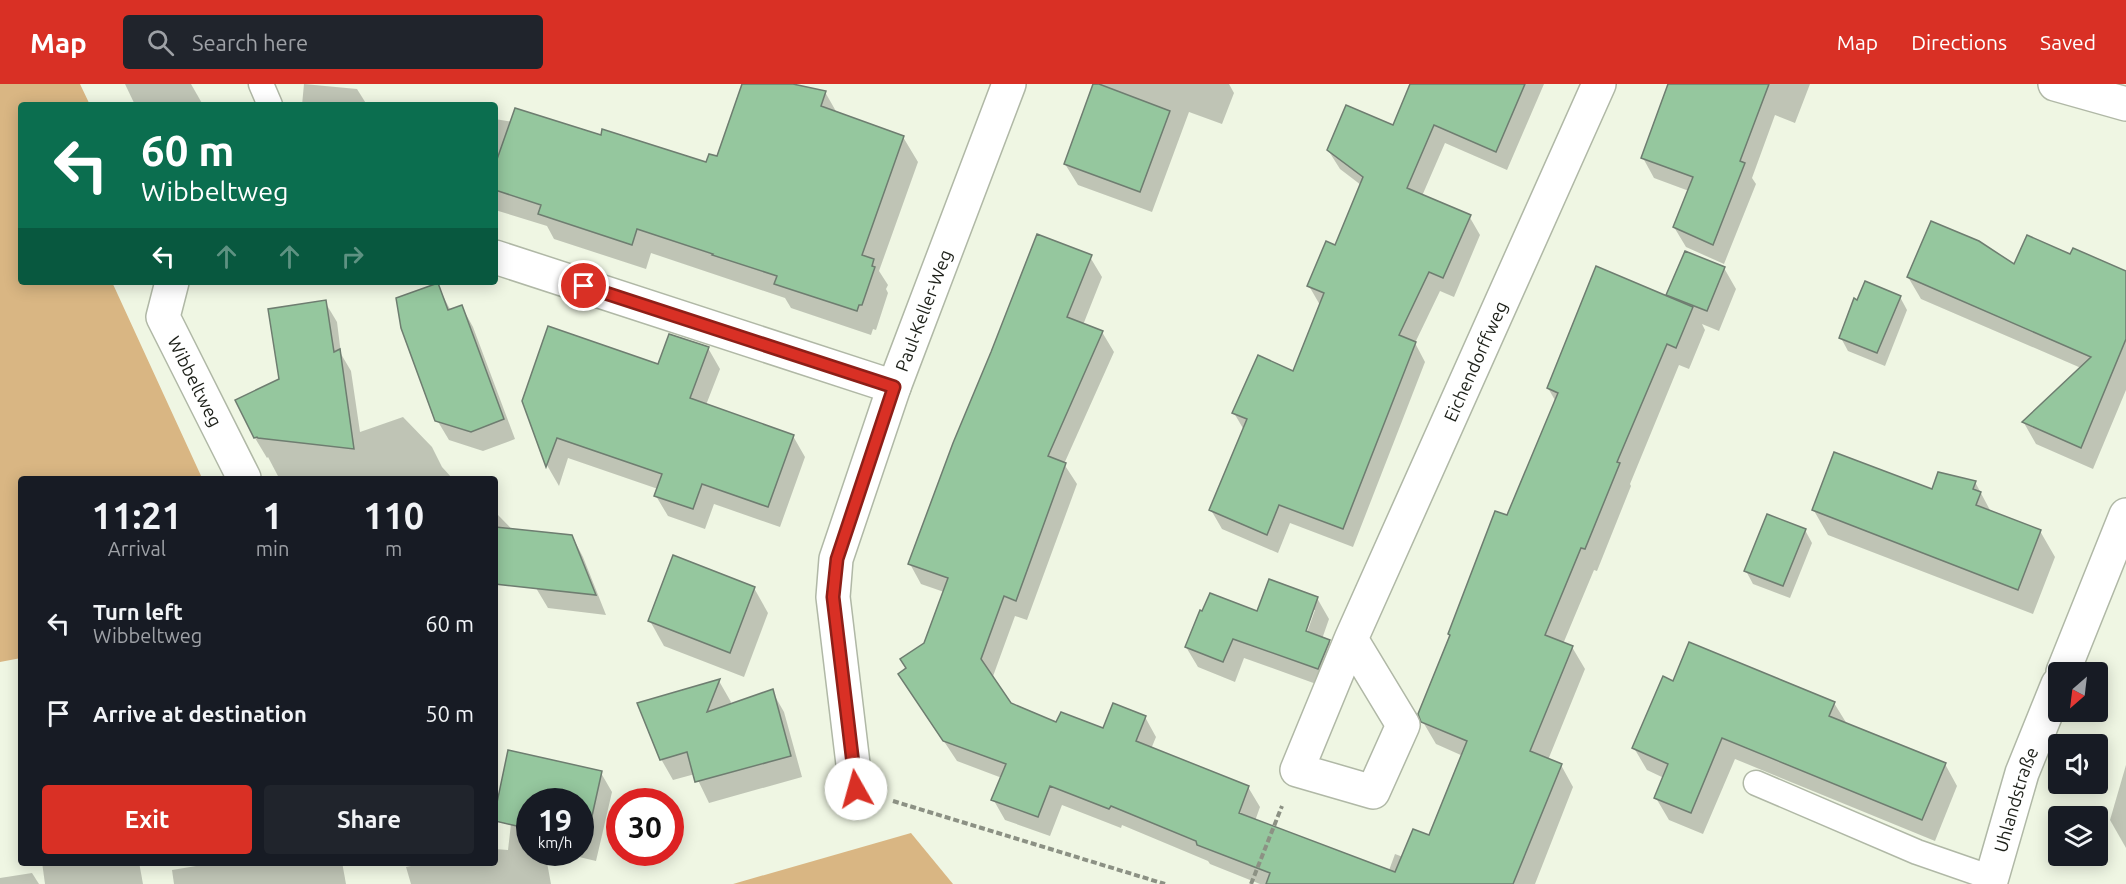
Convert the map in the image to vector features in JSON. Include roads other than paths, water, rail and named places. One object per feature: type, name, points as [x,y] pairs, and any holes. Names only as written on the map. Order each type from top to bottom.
[{"type":"street","name":"Paul-Keller-Weg","points":[[856,789],[833,597],[837,559],[894,387],[1009,84]]},
{"type":"street","name":"Eichendorffweg","points":[[1351,639],[1403,725],[1373,792],[1297,770],[1351,639],[1599,84]]},
{"type":"street","points":[[2055,84],[2126,104]]},
{"type":"street","points":[[498,258],[894,387]]},
{"type":"street","name":"Wibbeltweg","points":[[171,285],[163,317],[243,476]]},
{"type":"street","points":[[2067,662],[2126,515]]},
{"type":"street","name":"Uhlandstraße","points":[[1991,881],[2022,773],[2048,709]]},
{"type":"lane","points":[[261,84],[269,102]]},
{"type":"lane","points":[[1756,783],[1991,881]]}]
